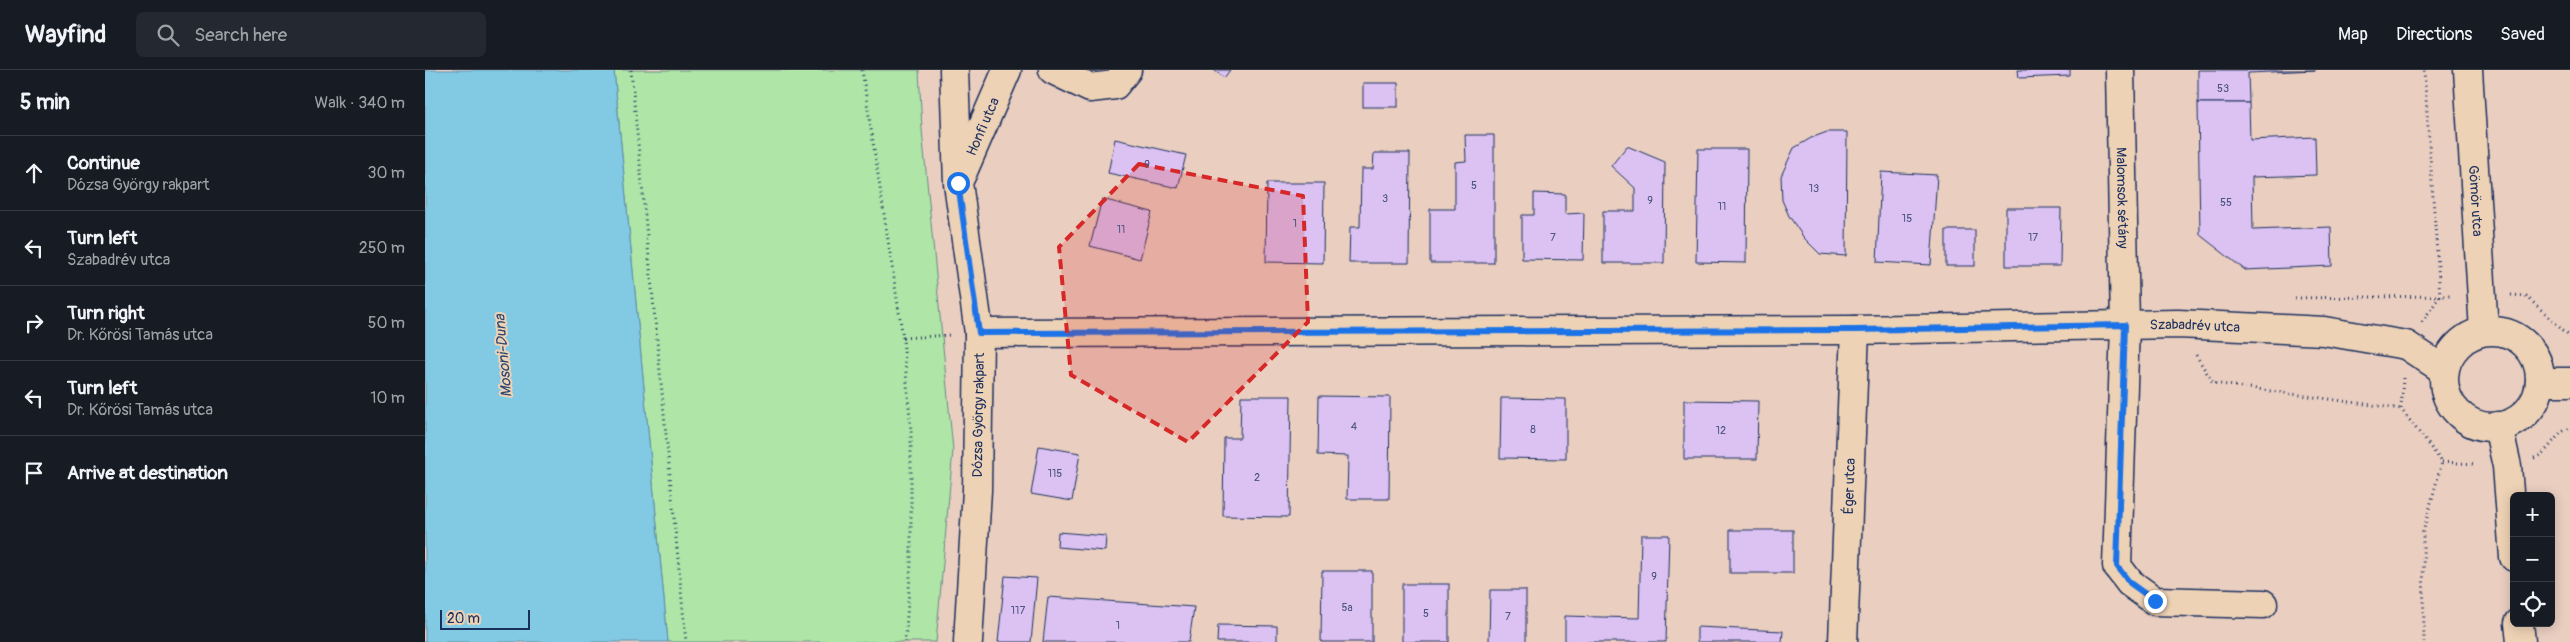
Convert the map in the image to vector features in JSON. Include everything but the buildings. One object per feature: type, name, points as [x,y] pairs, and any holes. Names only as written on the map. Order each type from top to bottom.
[{"type":"street","name":"Dózsa György rakpart","points":[[955,70],[958,183],[979,333],[977,490],[968,642]]},
{"type":"street","name":"Honfi utca","points":[[958,183],[1007,70]]},
{"type":"street","points":[[1053,70],[1090,88],[1115,85],[1127,70]]},
{"type":"street","name":"Malomsok sétány","points":[[2120,70],[2125,325],[2117,566],[2130,583],[2155,601],[2263,604]]},
{"type":"street","name":"Gömör utca","points":[[2468,70],[2484,332]]},
{"type":"street","name":"Szabadrév utca","points":[[979,333],[1855,330],[2178,324],[2324,331],[2406,345],[2444,370]]},
{"type":"street","name":"Éger utca","points":[[1843,642],[1855,330]]},
{"type":"street","points":[[2484,332],[2504,332],[2522,341],[2531,350],[2537,362],[2540,382],[2536,398],[2525,415],[2511,423],[2499,426],[2475,424],[2457,412],[2447,394],[2444,370],[2454,350],[2462,342],[2484,332]]},
{"type":"street","points":[[2540,382],[2570,382]]},
{"type":"street","points":[[2499,426],[2507,466],[2512,537]]},
{"type":"street","points":[[2519,627],[2521,642]]},
{"type":"path","points":[[631,70],[686,642]]},
{"type":"path","points":[[862,70],[903,338],[911,430],[911,564],[905,642]]},
{"type":"path","points":[[2424,70],[2440,296],[2406,345],[2401,409],[2442,462],[2423,532],[2424,642]]},
{"type":"path","points":[[2440,296],[2481,294],[2526,296],[2570,336]]},
{"type":"path","points":[[2178,324],[2213,383],[2401,409]]},
{"type":"path","points":[[903,338],[979,333]]},
{"type":"highlighted area","points":[[1139,164],[1303,196],[1308,322],[1188,442],[1071,375],[1059,247]]},
{"type":"green space","points":[[614,70],[919,70],[922,130],[953,450],[936,642],[668,642]]},
{"type":"water","name":"Mosoni-Duna","points":[[425,70],[614,70],[668,642],[425,642]]},
{"type":"route","points":[[958,183],[979,333],[1855,330],[2125,325],[2117,566],[2130,583],[2155,601]]}]
